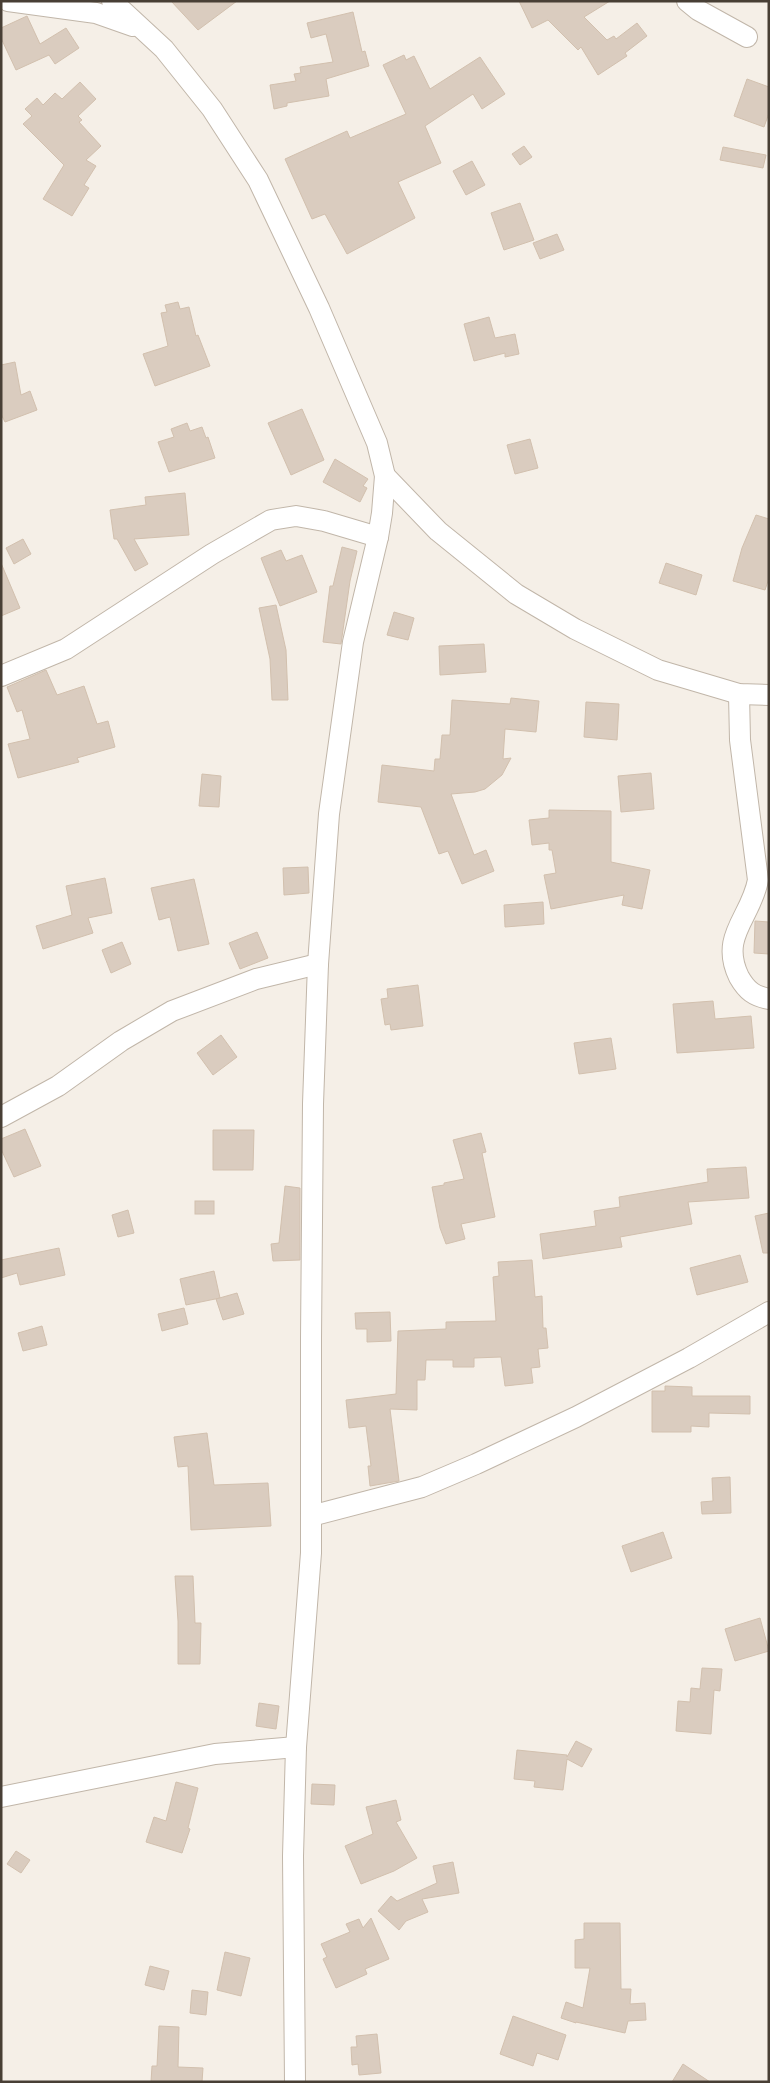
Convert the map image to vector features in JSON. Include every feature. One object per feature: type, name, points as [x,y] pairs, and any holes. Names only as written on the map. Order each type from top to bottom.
[{"type":"street","points":[[8,1],[96,13],[146,32]]},
{"type":"street","points":[[76,10],[88,7],[94,1]]},
{"type":"street","points":[[112,1],[164,48],[212,109],[258,180],[319,308],[373,434],[385,476],[378,537],[365,582],[351,652],[329,814],[318,964],[313,1114],[311,1553],[296,1747],[293,1856],[295,2082]]},
{"type":"street","points":[[686,1],[698,10],[747,37]]},
{"type":"street","points":[[385,476],[438,531],[516,594],[575,629],[658,670],[739,694],[769,695]]},
{"type":"street","points":[[1,676],[66,649],[212,554],[271,520],[296,516],[324,521],[378,537]]},
{"type":"street","points":[[739,694],[740,740],[758,880],[755,895],[734,934],[731,952],[735,968],[745,988],[754,996],[769,999]]},
{"type":"street","points":[[1,1118],[58,1086],[121,1040],[172,1011],[256,979],[318,964]]},
{"type":"street","points":[[311,1516],[422,1487],[476,1464],[576,1418],[689,1358],[769,1312]]},
{"type":"street","points":[[1,1797],[215,1754],[296,1747]]},
{"type":"building","points":[[171,1],[237,1],[198,30]]},
{"type":"building","points":[[519,1],[610,1],[584,17],[607,40],[614,36],[616,39],[637,23],[647,36],[625,53],[627,56],[598,75],[581,47],[578,50],[548,20],[532,28]]},
{"type":"building","points":[[353,12],[362,52],[365,51],[369,66],[326,79],[329,96],[287,103],[287,106],[274,109],[270,85],[296,81],[294,74],[301,73],[300,67],[333,62],[326,34],[311,38],[307,23]]},
{"type":"building","points":[[27,16],[40,44],[66,28],[79,48],[55,64],[49,55],[16,70],[1,38],[1,28]]},
{"type":"building","points":[[404,55],[406,60],[414,56],[430,89],[480,57],[505,94],[482,109],[473,94],[425,126],[441,163],[398,182],[415,218],[347,254],[325,214],[312,219],[285,159],[347,131],[350,138],[406,114],[383,65]]},
{"type":"building","points":[[747,79],[769,87],[769,113],[764,127],[734,116]]},
{"type":"building","points":[[80,82],[96,99],[78,116],[82,120],[79,122],[101,146],[86,160],[96,166],[84,185],[89,188],[72,216],[43,199],[64,165],[23,124],[32,116],[25,109],[37,98],[43,105],[55,93],[62,99]]},
{"type":"building","points":[[524,146],[532,157],[520,165],[512,154]]},
{"type":"building","points":[[723,147],[766,155],[763,168],[720,160]]},
{"type":"building","points":[[472,161],[485,185],[466,195],[453,171]]},
{"type":"building","points":[[520,203],[534,240],[504,250],[491,213]]},
{"type":"building","points":[[557,234],[564,250],[540,259],[533,243]]},
{"type":"building","points":[[178,302],[180,309],[189,307],[196,336],[198,335],[210,366],[155,386],[143,354],[168,346],[161,313],[167,312],[165,305]]},
{"type":"building","points":[[489,317],[495,338],[515,334],[519,354],[505,357],[505,353],[474,361],[464,324]]},
{"type":"building","points":[[15,362],[21,395],[30,391],[37,410],[5,422],[1,414],[1,365]]},
{"type":"building","points":[[302,409],[324,460],[291,475],[268,423]]},
{"type":"building","points":[[187,423],[190,431],[202,427],[206,438],[208,437],[215,458],[169,472],[158,442],[174,437],[171,429]]},
{"type":"building","points":[[530,439],[538,468],[515,474],[507,445]]},
{"type":"building","points":[[335,459],[368,479],[363,486],[367,488],[360,502],[323,482]]},
{"type":"building","points":[[185,493],[189,535],[134,539],[148,564],[135,571],[117,539],[114,539],[110,510],[146,505],[145,497]]},
{"type":"building","points":[[756,515],[769,519],[769,578],[765,590],[733,581],[742,548]]},
{"type":"building","points":[[23,539],[31,554],[14,564],[6,548]]},
{"type":"building","points":[[342,547],[357,551],[350,581],[341,644],[323,642],[330,586],[333,586]]},
{"type":"building","points":[[281,550],[286,561],[302,555],[317,592],[280,606],[261,558]]},
{"type":"building","points":[[1,563],[20,608],[1,616]]},
{"type":"building","points":[[666,563],[702,575],[696,595],[659,583]]},
{"type":"building","points":[[276,605],[286,650],[288,700],[272,700],[270,659],[259,608]]},
{"type":"building","points":[[394,612],[414,618],[408,640],[387,635]]},
{"type":"building","points":[[484,644],[486,672],[440,675],[439,646]]},
{"type":"building","points":[[46,670],[57,695],[84,686],[97,724],[108,721],[115,747],[77,758],[79,762],[18,778],[8,744],[30,739],[22,710],[17,712],[7,687]]},
{"type":"building","points":[[511,698],[539,701],[536,732],[505,729],[503,759],[511,758],[502,775],[485,789],[475,792],[451,794],[474,855],[486,850],[494,871],[462,884],[448,851],[439,854],[421,807],[378,802],[382,765],[434,771],[435,759],[440,759],[442,735],[450,735],[452,700],[510,704]]},
{"type":"building","points":[[586,702],[619,704],[617,740],[584,737]]},
{"type":"building","points":[[651,773],[654,809],[621,812],[618,776]]},
{"type":"building","points":[[202,774],[221,776],[219,807],[199,806]]},
{"type":"building","points":[[549,810],[611,811],[611,862],[650,870],[642,909],[622,905],[624,895],[551,909],[544,875],[556,873],[552,850],[549,850],[549,843],[532,845],[529,820],[549,818]]},
{"type":"building","points":[[308,867],[309,893],[284,895],[283,868]]},
{"type":"building","points":[[105,878],[112,913],[88,918],[93,933],[43,949],[36,926],[72,915],[66,886]]},
{"type":"building","points":[[194,879],[209,944],[178,951],[170,917],[159,920],[151,888]]},
{"type":"building","points":[[543,902],[544,924],[505,927],[504,905]]},
{"type":"building","points":[[755,921],[769,922],[769,954],[754,953]]},
{"type":"building","points":[[257,932],[268,958],[240,969],[229,943]]},
{"type":"building","points":[[122,942],[131,964],[111,973],[102,950]]},
{"type":"building","points":[[418,985],[423,1026],[391,1030],[390,1024],[385,1025],[381,999],[388,998],[387,989]]},
{"type":"building","points":[[713,1001],[715,1019],[751,1016],[754,1048],[677,1053],[673,1004]]},
{"type":"building","points":[[221,1035],[237,1057],[213,1075],[197,1053]]},
{"type":"building","points":[[611,1038],[616,1069],[579,1074],[574,1043]]},
{"type":"building","points":[[25,1129],[41,1166],[14,1177],[1,1149],[1,1139]]},
{"type":"building","points":[[213,1130],[254,1130],[253,1170],[213,1170]]},
{"type":"building","points":[[481,1133],[486,1152],[482,1153],[495,1217],[461,1224],[465,1239],[446,1244],[440,1228],[432,1187],[464,1179],[453,1140]]},
{"type":"building","points":[[746,1167],[749,1198],[688,1202],[692,1224],[620,1237],[622,1247],[543,1259],[540,1234],[596,1226],[594,1211],[620,1207],[619,1197],[708,1182],[707,1169]]},
{"type":"building","points":[[285,1186],[300,1188],[300,1260],[273,1261],[271,1244],[279,1243]]},
{"type":"building","points":[[195,1201],[214,1201],[214,1214],[195,1214]]},
{"type":"building","points":[[128,1210],[134,1233],[118,1237],[112,1215]]},
{"type":"building","points":[[769,1213],[769,1253],[763,1253],[755,1216]]},
{"type":"building","points":[[59,1248],[65,1275],[20,1285],[17,1273],[1,1278],[1,1260]]},
{"type":"building","points":[[740,1255],[748,1282],[697,1295],[690,1268]]},
{"type":"building","points":[[532,1260],[535,1297],[542,1296],[543,1328],[546,1328],[548,1348],[538,1349],[540,1367],[531,1368],[533,1383],[505,1386],[501,1357],[474,1358],[474,1367],[453,1367],[453,1360],[426,1360],[425,1380],[417,1380],[417,1410],[390,1409],[399,1481],[370,1486],[368,1466],[371,1466],[366,1426],[349,1428],[346,1400],[396,1394],[398,1331],[446,1329],[446,1322],[496,1321],[493,1277],[499,1276],[498,1262]]},
{"type":"building","points":[[214,1271],[220,1298],[186,1305],[180,1279]]},
{"type":"building","points":[[237,1293],[244,1314],[223,1320],[216,1299]]},
{"type":"building","points":[[184,1308],[188,1324],[162,1331],[158,1314]]},
{"type":"building","points":[[390,1312],[391,1341],[367,1342],[367,1329],[356,1329],[355,1313]]},
{"type":"building","points":[[42,1326],[47,1345],[23,1351],[18,1333]]},
{"type":"building","points":[[665,1386],[692,1387],[692,1396],[750,1396],[750,1414],[709,1413],[709,1427],[691,1426],[691,1432],[652,1432],[652,1391],[665,1391]]},
{"type":"building","points":[[207,1433],[214,1485],[268,1483],[271,1526],[191,1530],[188,1466],[178,1467],[174,1437]]},
{"type":"building","points":[[730,1477],[731,1513],[702,1514],[701,1502],[713,1501],[712,1478]]},
{"type":"building","points":[[663,1532],[672,1558],[631,1572],[622,1546]]},
{"type":"building","points":[[175,1576],[193,1576],[195,1623],[201,1623],[200,1664],[178,1664]]},
{"type":"building","points":[[760,1618],[769,1651],[735,1661],[725,1629]]},
{"type":"building","points":[[702,1668],[722,1669],[720,1691],[714,1690],[711,1734],[676,1731],[678,1701],[690,1702],[691,1688],[700,1689]]},
{"type":"building","points":[[259,1703],[279,1706],[276,1729],[256,1726]]},
{"type":"building","points":[[576,1741],[592,1749],[582,1767],[567,1759],[563,1790],[534,1787],[535,1781],[514,1779],[517,1750],[567,1755],[567,1757]]},
{"type":"building","points":[[176,1782],[198,1788],[188,1828],[190,1829],[182,1853],[146,1842],[154,1817],[166,1821]]},
{"type":"building","points":[[312,1784],[335,1785],[334,1805],[311,1804]]},
{"type":"building","points":[[396,1800],[401,1820],[396,1822],[417,1858],[394,1871],[361,1884],[345,1846],[373,1834],[366,1807]]},
{"type":"building","points":[[16,1851],[30,1860],[21,1873],[7,1864]]},
{"type":"building","points":[[453,1862],[459,1893],[422,1899],[428,1912],[406,1921],[399,1930],[378,1911],[391,1896],[397,1901],[437,1883],[433,1866]]},
{"type":"building","points":[[371,1918],[389,1959],[365,1969],[367,1974],[336,1988],[323,1959],[327,1957],[321,1944],[350,1932],[346,1924],[359,1919],[363,1928]]},
{"type":"building","points":[[584,1923],[620,1923],[621,1989],[631,1989],[630,2004],[645,2003],[646,2020],[628,2021],[625,2033],[561,2018],[566,2002],[583,2008],[590,1968],[575,1968],[575,1940],[584,1939]]},
{"type":"building","points":[[225,1952],[250,1958],[241,1996],[217,1990]]},
{"type":"building","points":[[150,1966],[169,1971],[164,1990],[145,1985]]},
{"type":"building","points":[[192,1990],[208,1992],[206,2015],[190,2013]]},
{"type":"building","points":[[513,2016],[566,2035],[558,2060],[537,2053],[533,2066],[500,2054]]},
{"type":"building","points":[[159,2026],[179,2027],[178,2067],[203,2068],[202,2082],[151,2082],[152,2066],[157,2066]]},
{"type":"building","points":[[377,2034],[381,2073],[359,2075],[358,2064],[352,2065],[351,2047],[357,2047],[356,2036]]},
{"type":"building","points":[[683,2064],[710,2082],[672,2082]]}]
